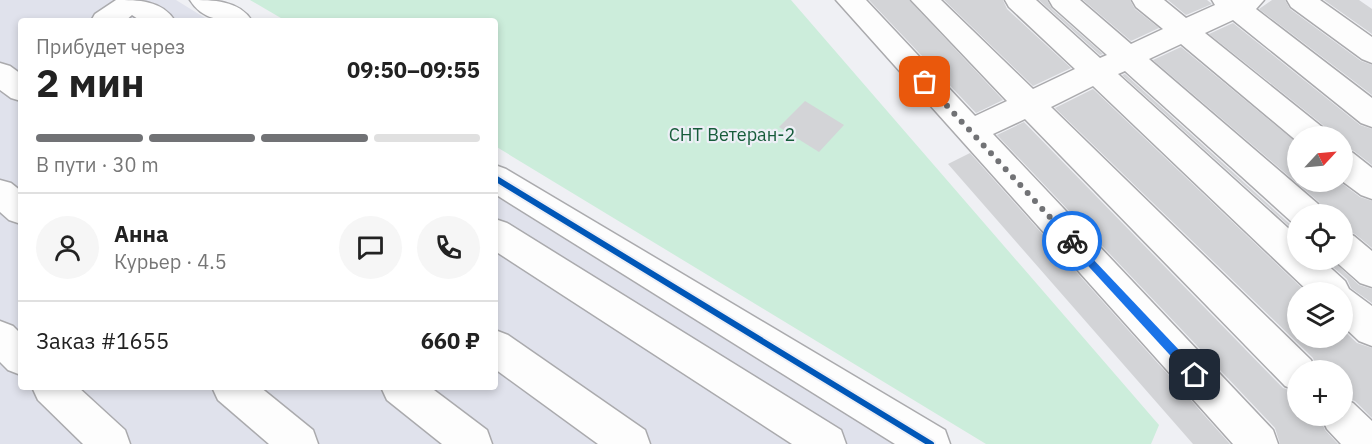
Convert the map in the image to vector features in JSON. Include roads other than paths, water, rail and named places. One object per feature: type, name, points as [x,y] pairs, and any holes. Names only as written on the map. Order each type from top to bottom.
[{"type":"street","points":[[204,0],[233,18]]},
{"type":"street","points":[[850,0],[1259,444]]},
{"type":"street","points":[[925,0],[1287,362]]},
{"type":"street","points":[[1019,0],[1322,282]]},
{"type":"street","points":[[1063,0],[1295,204]]},
{"type":"street","points":[[1146,0],[1299,126]]},
{"type":"street","points":[[1301,0],[1372,52]]},
{"type":"street","points":[[109,18],[133,1],[157,18]]},
{"type":"street","points":[[970,131],[1098,74],[1184,32],[1237,2],[1372,114]]},
{"type":"street","points":[[0,64],[18,59]]},
{"type":"street","points":[[0,74],[18,88]]},
{"type":"street","points":[[1353,171],[1372,186]]},
{"type":"street","points":[[498,180],[931,444]]},
{"type":"street","points":[[0,193],[18,208]]},
{"type":"street","points":[[498,235],[827,444]]},
{"type":"street","points":[[1353,256],[1372,272]]},
{"type":"street","points":[[1353,312],[1372,329]]},
{"type":"street","points":[[0,338],[18,355]]},
{"type":"street","points":[[498,349],[631,444]]},
{"type":"street","points":[[54,390],[111,444]]},
{"type":"street","points":[[235,390],[299,444]]},
{"type":"street","points":[[404,390],[473,444]]},
{"type":"street","points":[[1350,426],[1368,444]]},
{"type":"park label","name":"СНТ Ветеран-2","points":[[732,134]]}]
